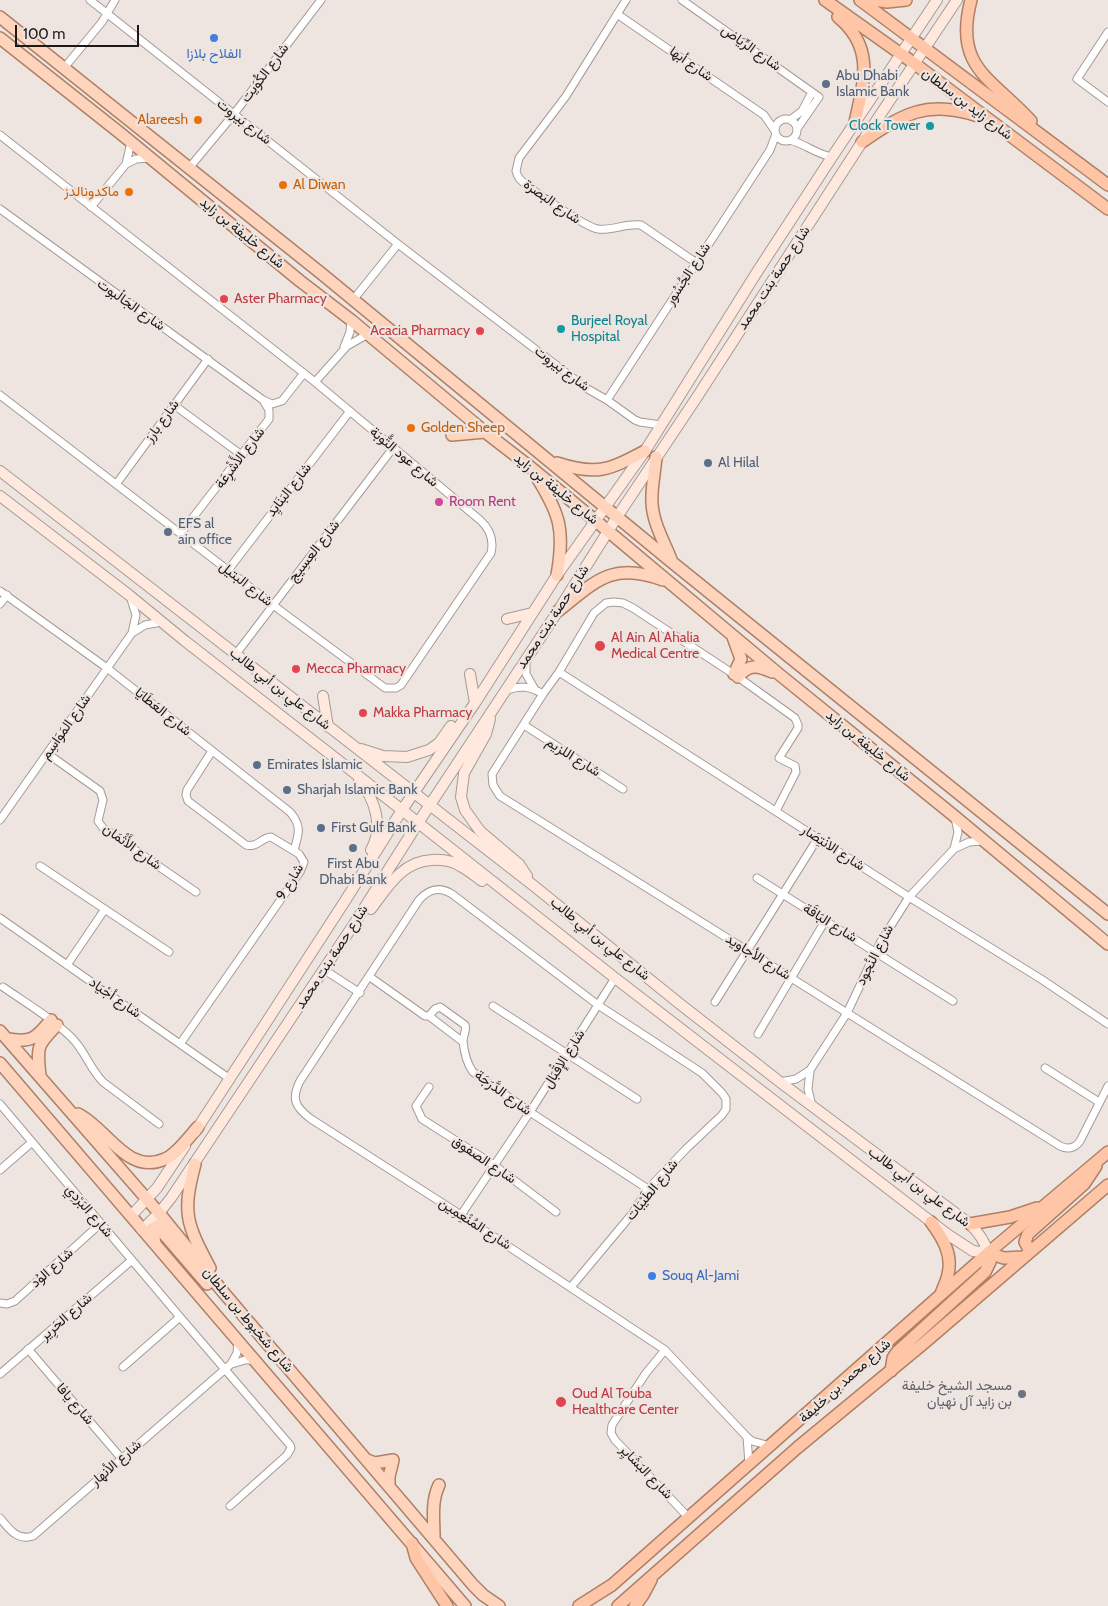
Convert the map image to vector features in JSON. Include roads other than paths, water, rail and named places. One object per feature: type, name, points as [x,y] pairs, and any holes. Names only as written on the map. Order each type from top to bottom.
[{"type":"highway","points":[[818,0],[846,24],[861,47],[865,62],[855,122]]},
{"type":"highway","name":"شارع زايد بن سلطان","points":[[825,0],[915,64],[1108,209]]},
{"type":"highway","name":"شارع زايد بن سلطان","points":[[860,0],[1108,185]]},
{"type":"highway","points":[[875,0],[887,2],[906,0]]},
{"type":"highway","points":[[970,0],[966,34],[968,50],[976,67],[988,81],[1027,116],[1050,142]]},
{"type":"highway","points":[[862,142],[901,117],[923,110],[958,110],[988,120]]},
{"type":"highway","name":"شارع محمد بن خليفة","points":[[578,1606],[612,1585],[1047,1202],[1108,1152]]},
{"type":"highway","points":[[890,1370],[893,1358],[897,1352],[987,1270],[990,1262],[988,1254],[1004,1258],[1027,1254],[1025,1242],[1028,1234],[1084,1184],[1093,1173],[1099,1159]]},
{"type":"highway","name":"شارع محمد بن خليفة","points":[[618,1606],[797,1448],[1108,1184]]},
{"type":"highway","points":[[970,1224],[1010,1217],[1047,1202]]},
{"type":"highway","points":[[931,1222],[943,1240],[949,1255],[949,1273],[941,1296]]},
{"type":"highway","points":[[412,1543],[416,1558],[448,1606]]},
{"type":"highway","points":[[635,1606],[647,1589],[652,1575]]},
{"type":"main road","name":"شارع حصة بنت محمد","points":[[130,1216],[157,1188],[198,1127],[402,810],[475,703],[557,575],[645,451],[824,169],[938,0]]},
{"type":"main road","name":"شارع حصة بنت محمد","points":[[142,1230],[159,1213],[196,1164],[558,611],[656,457],[700,394],[862,142],[958,0]]},
{"type":"main road","name":"شارع خليفة بن زايد","points":[[0,16],[606,506],[673,564],[1108,914]]},
{"type":"main road","name":"شارع خليفة بن زايد","points":[[0,38],[131,142],[300,281],[351,320],[485,432],[595,520],[780,676],[953,815],[1108,944]]},
{"type":"main road","points":[[452,435],[485,432]]},
{"type":"main road","points":[[550,461],[575,469],[592,471],[612,468],[645,451]]},
{"type":"main road","points":[[656,457],[652,501],[653,512],[656,525],[673,564]]},
{"type":"main road","points":[[529,466],[550,499],[561,527],[561,548],[557,575]]},
{"type":"main road","name":"شارع علي بن أبي طالب","points":[[0,471],[534,886],[780,1082],[970,1224],[986,1244],[988,1254],[973,1251],[957,1242],[0,496]]},
{"type":"main road","points":[[558,611],[594,582],[603,577],[621,572],[642,574],[670,583]]},
{"type":"main road","points":[[508,619],[532,613]]},
{"type":"main road","points":[[732,635],[741,659],[736,676]]},
{"type":"main road","points":[[736,676],[746,669],[755,666],[780,676]]},
{"type":"main road","points":[[354,746],[383,756],[397,758],[418,754],[439,743],[458,716],[475,703],[470,674]]},
{"type":"main road","points":[[323,696],[328,727]]},
{"type":"main road","points":[[494,708],[486,734],[464,773],[461,798],[465,810],[480,831],[519,864],[534,886]]},
{"type":"main road","points":[[303,732],[311,741],[360,781],[369,795],[376,812],[377,829],[375,842],[355,874],[351,891]]},
{"type":"main road","points":[[356,921],[367,914],[402,870],[414,863],[425,860],[439,859],[452,862],[498,892],[517,900]]},
{"type":"main road","points":[[4,1035],[31,1040],[54,1023]]},
{"type":"main road","points":[[40,1076],[39,1046],[54,1023]]},
{"type":"main road","name":"شارع شخبوط بن سلطان","points":[[4,1035],[159,1213],[224,1293],[473,1585],[499,1606]]},
{"type":"main road","name":"شارع شخبوط بن سلطان","points":[[0,1062],[465,1606]]},
{"type":"main road","points":[[70,1110],[83,1116],[93,1124],[123,1153],[132,1159],[142,1162],[152,1163],[165,1160],[198,1127]]},
{"type":"main road","points":[[196,1164],[188,1198],[189,1223],[224,1293]]},
{"type":"main road","points":[[156,1246],[152,1229],[157,1226],[233,1314],[257,1331]]},
{"type":"main road","points":[[367,1460],[376,1462],[393,1460],[389,1486]]},
{"type":"main road","points":[[434,1537],[433,1507],[439,1485]]},
{"type":"street","name":"شارع بَيروت","points":[[90,0],[398,244],[586,388],[640,422],[661,424]]},
{"type":"street","points":[[64,68],[108,14],[115,0]]},
{"type":"street","name":"شارع الكُوَيت","points":[[189,168],[234,114],[321,0]]},
{"type":"street","name":"شارع البَصرَة","points":[[626,0],[566,96],[519,158],[516,167],[517,175],[522,182],[586,226],[598,230],[607,230],[634,224],[641,225],[695,262]]},
{"type":"street","name":"شارع الرِّيَاض","points":[[682,0],[819,97],[797,131]]},
{"type":"street","name":"شارع أبها","points":[[617,14],[764,115],[782,120]]},
{"type":"street","points":[[1108,32],[1077,79],[1108,102]]},
{"type":"street","points":[[790,120],[802,111],[812,92]]},
{"type":"street","name":"شارع أبها","points":[[764,115],[775,132]]},
{"type":"street","points":[[806,145],[787,140],[775,132],[776,124],[782,120],[790,120],[795,123],[797,131],[806,145],[816,153],[832,157]]},
{"type":"street","points":[[787,140],[797,131]]},
{"type":"street","name":"شارع الجُسُور","points":[[607,400],[695,262],[770,150],[775,132]]},
{"type":"street","name":"شارع عود التُّوبَة","points":[[0,135],[304,373],[485,524],[491,535],[492,542],[489,559],[401,685]]},
{"type":"street","name":"شارع الجُسُور","points":[[770,150],[787,140]]},
{"type":"street","points":[[126,164],[131,142]]},
{"type":"street","points":[[816,153],[824,169]]},
{"type":"street","points":[[90,207],[126,164],[136,159],[150,158]]},
{"type":"street","name":"شارع الجَالْبوت","points":[[0,209],[29,232],[263,400]]},
{"type":"street","points":[[353,300],[398,244]]},
{"type":"street","points":[[343,350],[350,332],[351,320]]},
{"type":"street","points":[[315,382],[343,350],[357,339],[368,334]]},
{"type":"street","name":"شارع بارز","points":[[117,483],[208,359]]},
{"type":"street","points":[[263,400],[272,404],[282,401],[304,373]]},
{"type":"street","name":"شارع البتيل","points":[[0,395],[117,483],[273,605],[385,688],[396,688],[401,685]]},
{"type":"street","name":"شارع الأَشْرِعَة","points":[[181,534],[269,420],[269,410],[263,400]]},
{"type":"street","points":[[174,405],[242,456]]},
{"type":"street","name":"شارع البَنَايِد","points":[[228,569],[350,411]]},
{"type":"street","name":"شارع العِسِيج","points":[[236,654],[393,448]]},
{"type":"street","name":"شارع العَطَايَا","points":[[0,591],[107,668],[290,812],[298,822],[299,832],[294,850]]},
{"type":"street","points":[[0,604],[7,595]]},
{"type":"street","points":[[129,595],[136,615],[132,633]]},
{"type":"street","name":"شارع الأجاويد","points":[[776,811],[796,772],[795,766],[779,758],[797,731],[797,721],[793,716],[736,676],[623,603],[606,603],[594,613],[559,672],[492,774],[493,786],[500,796],[1063,1148],[1074,1147],[1080,1141],[1108,1086]]},
{"type":"street","points":[[132,633],[145,625],[161,622]]},
{"type":"street","name":"شارع المَوَاسِم","points":[[0,820],[132,633]]},
{"type":"street","points":[[527,658],[526,674],[534,688],[543,694]]},
{"type":"street","name":"شارع الانْتِصَار","points":[[559,672],[909,897],[1041,979],[1108,1024]]},
{"type":"street","points":[[505,691],[519,687],[534,688]]},
{"type":"street","name":"شارع اللزيم","points":[[524,726],[623,789]]},
{"type":"street","name":"شارع 9","points":[[180,1044],[300,872],[303,859],[294,850],[271,837],[255,845],[246,845],[188,801],[187,790],[212,751]]},
{"type":"street","name":"شارع الأَثْمَان","points":[[48,754],[100,791],[104,800],[98,821],[103,828],[196,892]]},
{"type":"street","points":[[953,815],[958,832],[954,849]]},
{"type":"street","points":[[715,1002],[818,838]]},
{"type":"street","points":[[954,849],[969,842],[985,842]]},
{"type":"street","name":"شارع النُجود","points":[[810,1070],[846,1013],[875,952],[897,914],[909,897],[954,849]]},
{"type":"street","points":[[40,866],[169,952]]},
{"type":"street","name":"شارع البَاقَة","points":[[757,878],[953,1001]]},
{"type":"street","name":"شارع المُنْعِمِين","points":[[722,1093],[702,1073],[598,1005],[452,894],[438,889],[427,892],[419,900],[360,993],[300,1080],[295,1092],[297,1105],[312,1119],[665,1350],[747,1437],[752,1441],[770,1447]]},
{"type":"street","points":[[68,964],[105,909]]},
{"type":"street","name":"شارع أجْيَاد","points":[[0,918],[230,1078]]},
{"type":"street","points":[[758,1034],[825,921]]},
{"type":"street","points":[[323,969],[360,993]]},
{"type":"street","points":[[370,977],[425,1016],[429,1016],[463,1042]]},
{"type":"street","name":"شارع الإِقْبَال","points":[[461,1215],[616,978]]},
{"type":"street","points":[[3,987],[54,1023],[78,1045],[96,1075],[159,1124]]},
{"type":"street","points":[[493,1006],[637,1099]]},
{"type":"street","name":"شارع الدَّرَجَة","points":[[429,1016],[435,1009],[440,1007],[466,1027],[463,1042],[468,1064],[473,1072],[530,1112],[648,1189]]},
{"type":"street","points":[[1045,1068],[1099,1102]]},
{"type":"street","points":[[780,1082],[796,1079],[810,1070]]},
{"type":"street","points":[[810,1070],[808,1089],[812,1106]]},
{"type":"street","name":"شارع الصفوق","points":[[429,1087],[416,1106],[422,1119],[494,1165],[556,1212]]},
{"type":"street","name":"شارع الطَيْبَات","points":[[571,1287],[632,1214],[648,1189],[722,1114],[727,1105],[722,1093]]},
{"type":"street","name":"شارع البَرْدِي","points":[[0,1104],[100,1224],[288,1442],[291,1448],[287,1455],[230,1506]]},
{"type":"street","points":[[0,1170],[31,1143]]},
{"type":"street","name":"شارع الوُد","points":[[0,1303],[7,1304],[15,1301],[100,1224]]},
{"type":"street","name":"شارع الحَرِير","points":[[0,1374],[132,1260]]},
{"type":"street","points":[[123,1367],[180,1317]]},
{"type":"street","name":"شارع الأنهار","points":[[0,1518],[16,1535],[22,1538],[32,1536],[225,1370],[237,1353],[238,1340]]},
{"type":"street","name":"شارع يافا","points":[[28,1349],[121,1458]]},
{"type":"street","name":"شارع البَشَايِر","points":[[665,1350],[636,1387],[612,1425],[611,1432],[615,1440],[689,1518]]},
{"type":"street","points":[[231,1364],[245,1360],[255,1360]]},
{"type":"street","points":[[747,1437],[748,1466]]},
{"type":"place","name":"الفلاح بلازا","points":[[214,38]]},
{"type":"place","name":"Abu Dhabi Islamic Bank","points":[[826,84]]},
{"type":"place","name":"Alareesh","points":[[198,120]]},
{"type":"place","name":"Clock Tower","points":[[930,126]]},
{"type":"place","name":"Al Diwan","points":[[283,185]]},
{"type":"place","name":"ماكدونالدز","points":[[129,192]]},
{"type":"place","name":"Aster Pharmacy","points":[[224,299]]},
{"type":"place","name":"Burjeel Royal Hospital","points":[[561,329]]},
{"type":"place","name":"Acacia Pharmacy","points":[[480,331]]},
{"type":"place","name":"Golden Sheep","points":[[411,428]]},
{"type":"place","name":"Al Hilal","points":[[708,463]]},
{"type":"place","name":"Room Rent","points":[[439,502]]},
{"type":"place","name":"EFS al ain office","points":[[168,532]]},
{"type":"place","name":"Al Ain Al Ahalia Medical Centre","points":[[600,646]]},
{"type":"place","name":"Mecca Pharmacy","points":[[296,669]]},
{"type":"place","name":"Makka Pharmacy","points":[[363,713]]},
{"type":"place","name":"Emirates Islamic","points":[[257,765]]},
{"type":"place","name":"Sharjah Islamic Bank","points":[[287,790]]},
{"type":"place","name":"First Gulf Bank","points":[[321,828]]},
{"type":"place","name":"First Abu Dhabi Bank","points":[[353,848]]},
{"type":"place","name":"Souq Al-Jami","points":[[652,1276]]},
{"type":"place","name":"مسجد الشيخ خليفة بن زايد آل نهيان","points":[[1022,1394]]},
{"type":"place","name":"Oud Al Touba Healthcare Center","points":[[561,1402]]}]
